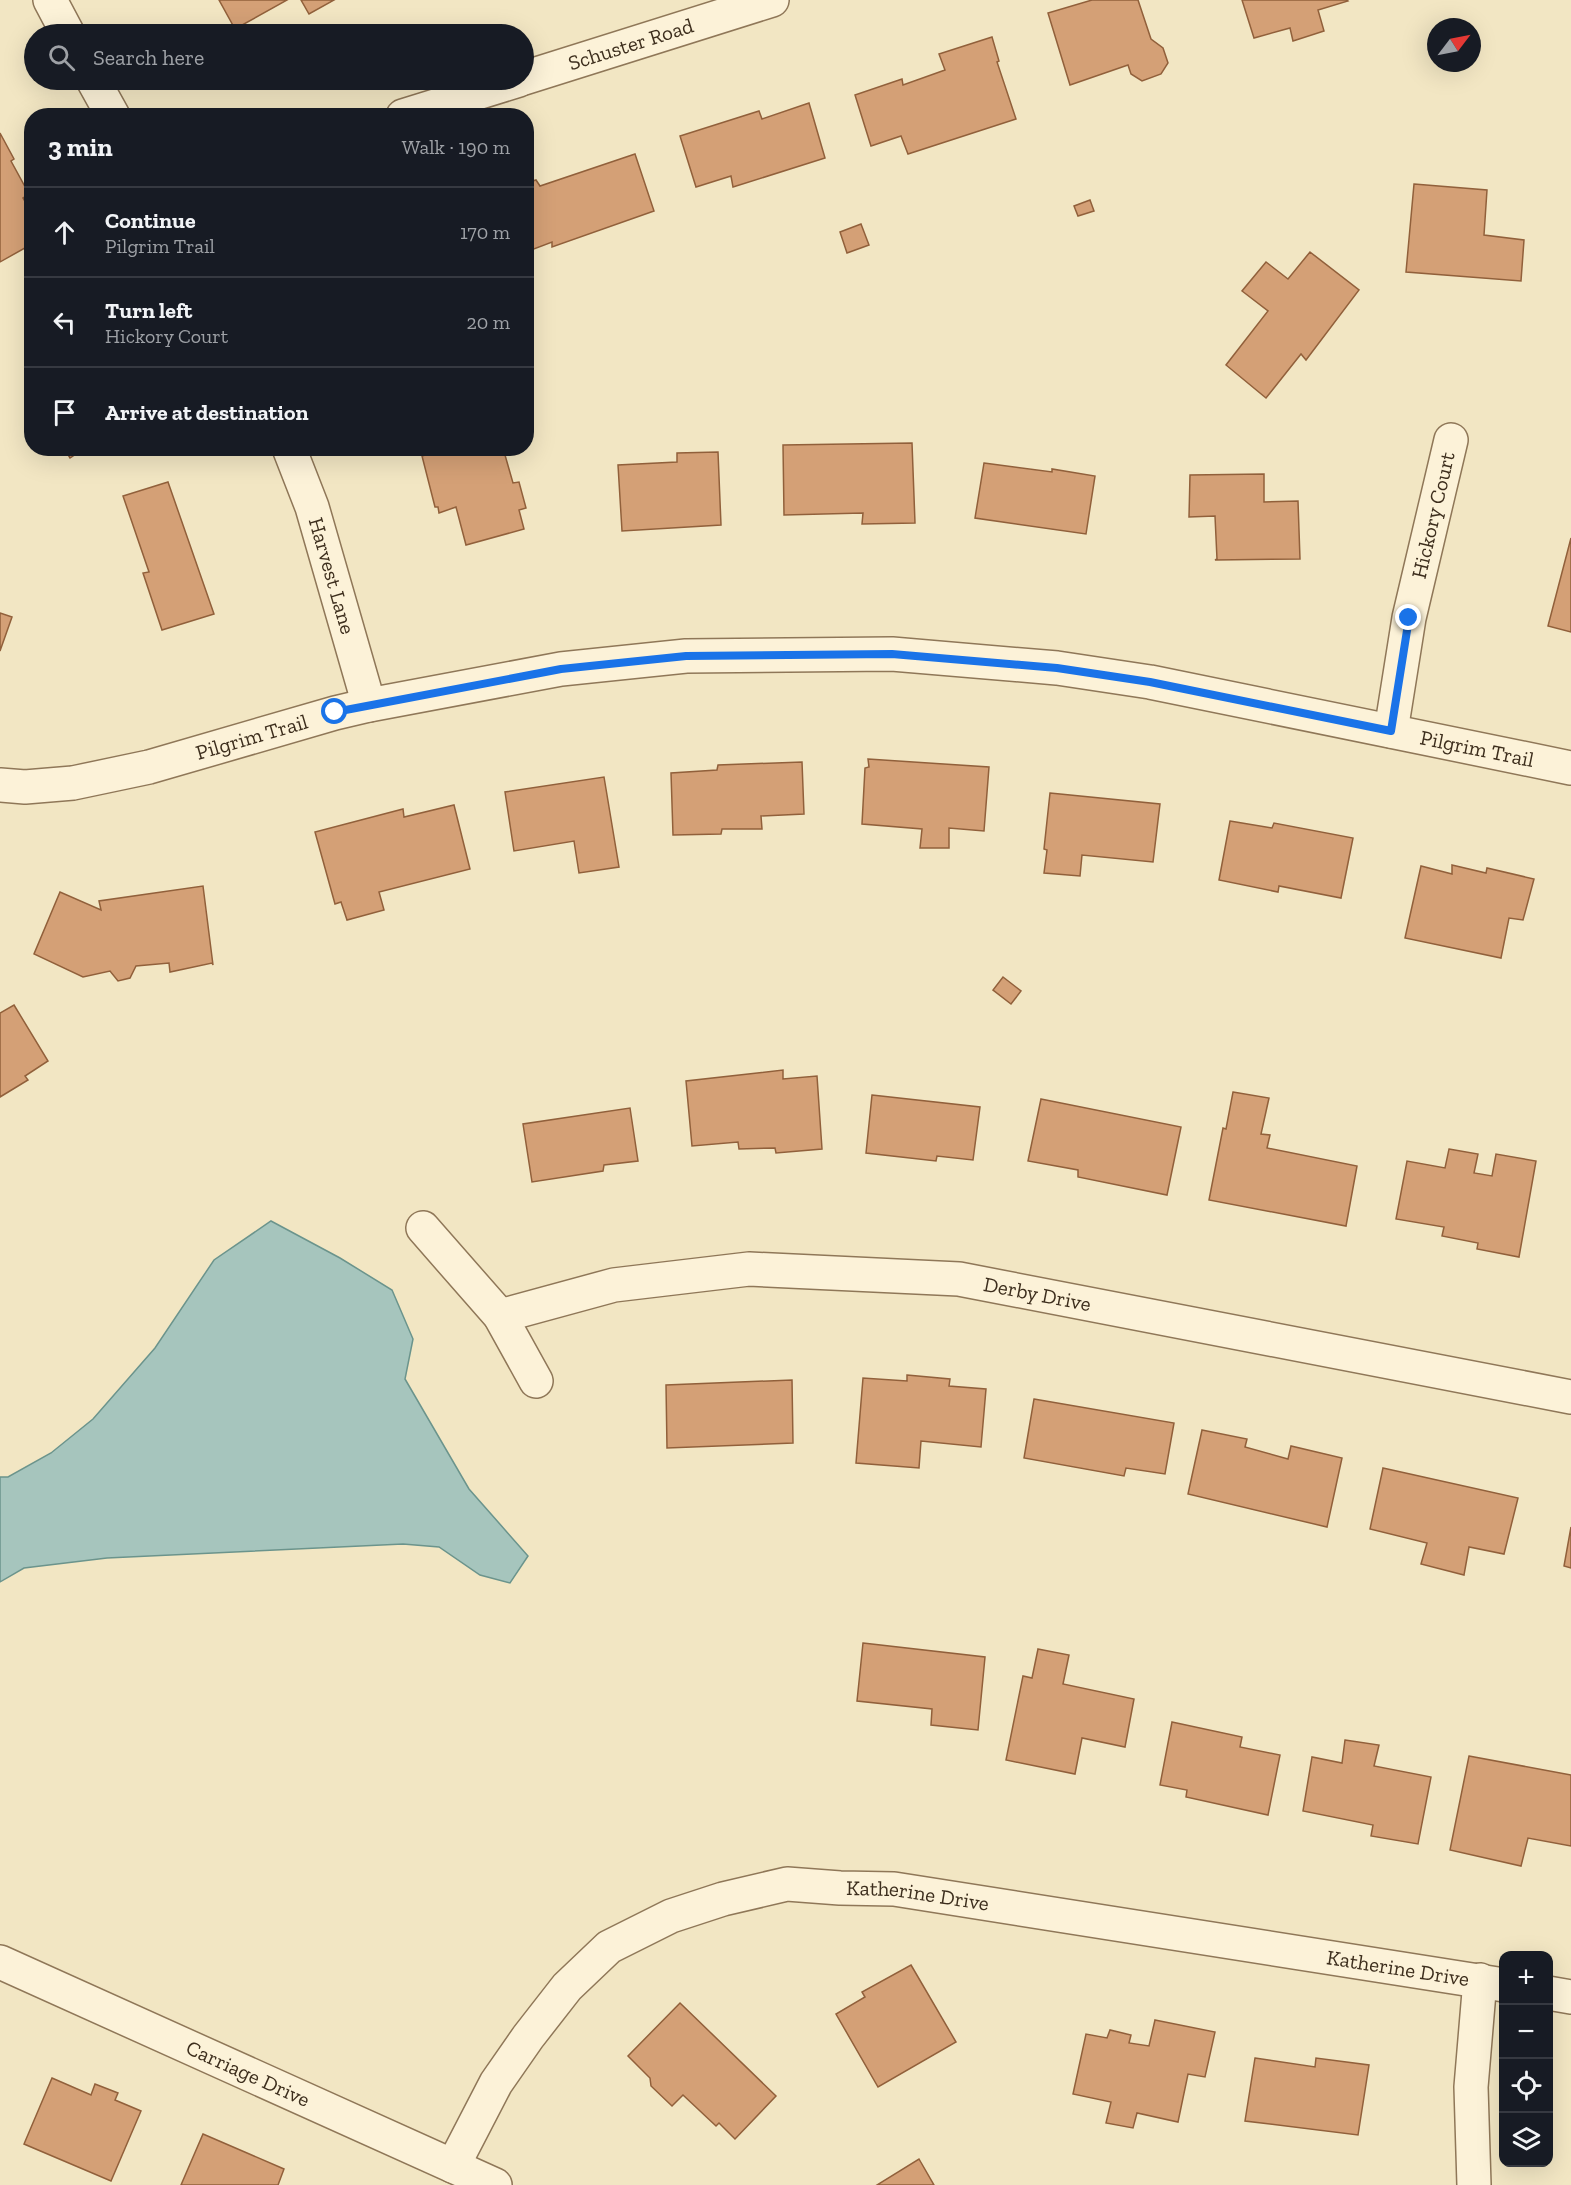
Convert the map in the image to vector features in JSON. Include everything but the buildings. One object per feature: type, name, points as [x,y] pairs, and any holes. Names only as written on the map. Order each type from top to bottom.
[{"type":"street","points":[[50,0],[63,24]]},
{"type":"street","name":"Schuster Road","points":[[534,75],[772,0]]},
{"type":"street","points":[[99,90],[109,108]]},
{"type":"street","points":[[430,108],[487,90]]},
{"type":"street","name":"Hickory Court","points":[[1391,731],[1409,618],[1451,440]]},
{"type":"street","name":"Harvest Lane","points":[[292,456],[312,507],[369,705]]},
{"type":"street","name":"Pilgrim Trail","points":[[0,785],[25,787],[73,783],[149,767],[335,712],[561,669],[686,656],[892,654],[1057,668],[1138,680],[1571,768]]},
{"type":"street","points":[[423,1228],[501,1316],[536,1381]]},
{"type":"street","name":"Derby Drive","points":[[501,1316],[614,1285],[749,1269],[959,1280],[1058,1297],[1571,1397]]},
{"type":"street","name":"Katherine Drive","points":[[453,2166],[496,2084],[528,2037],[567,1987],[609,1947],[671,1916],[723,1899],[787,1884],[894,1889],[1492,1983]]},
{"type":"street","name":"Carriage Drive","points":[[0,1962],[495,2185]]},
{"type":"street","points":[[1474,2185],[1471,2087],[1492,1983]]},
{"type":"street","points":[[1553,1994],[1571,1997]]},
{"type":"water","points":[[271,1221],[340,1258],[392,1290],[413,1339],[405,1379],[469,1489],[528,1556],[510,1583],[480,1575],[439,1547],[403,1544],[107,1558],[24,1568],[0,1582],[0,1477],[8,1477],[51,1453],[93,1419],[155,1348],[214,1260]]},
{"type":"route","points":[[335,712],[561,669],[686,656],[892,654],[1057,668],[1150,682],[1391,731],[1409,618]]}]
